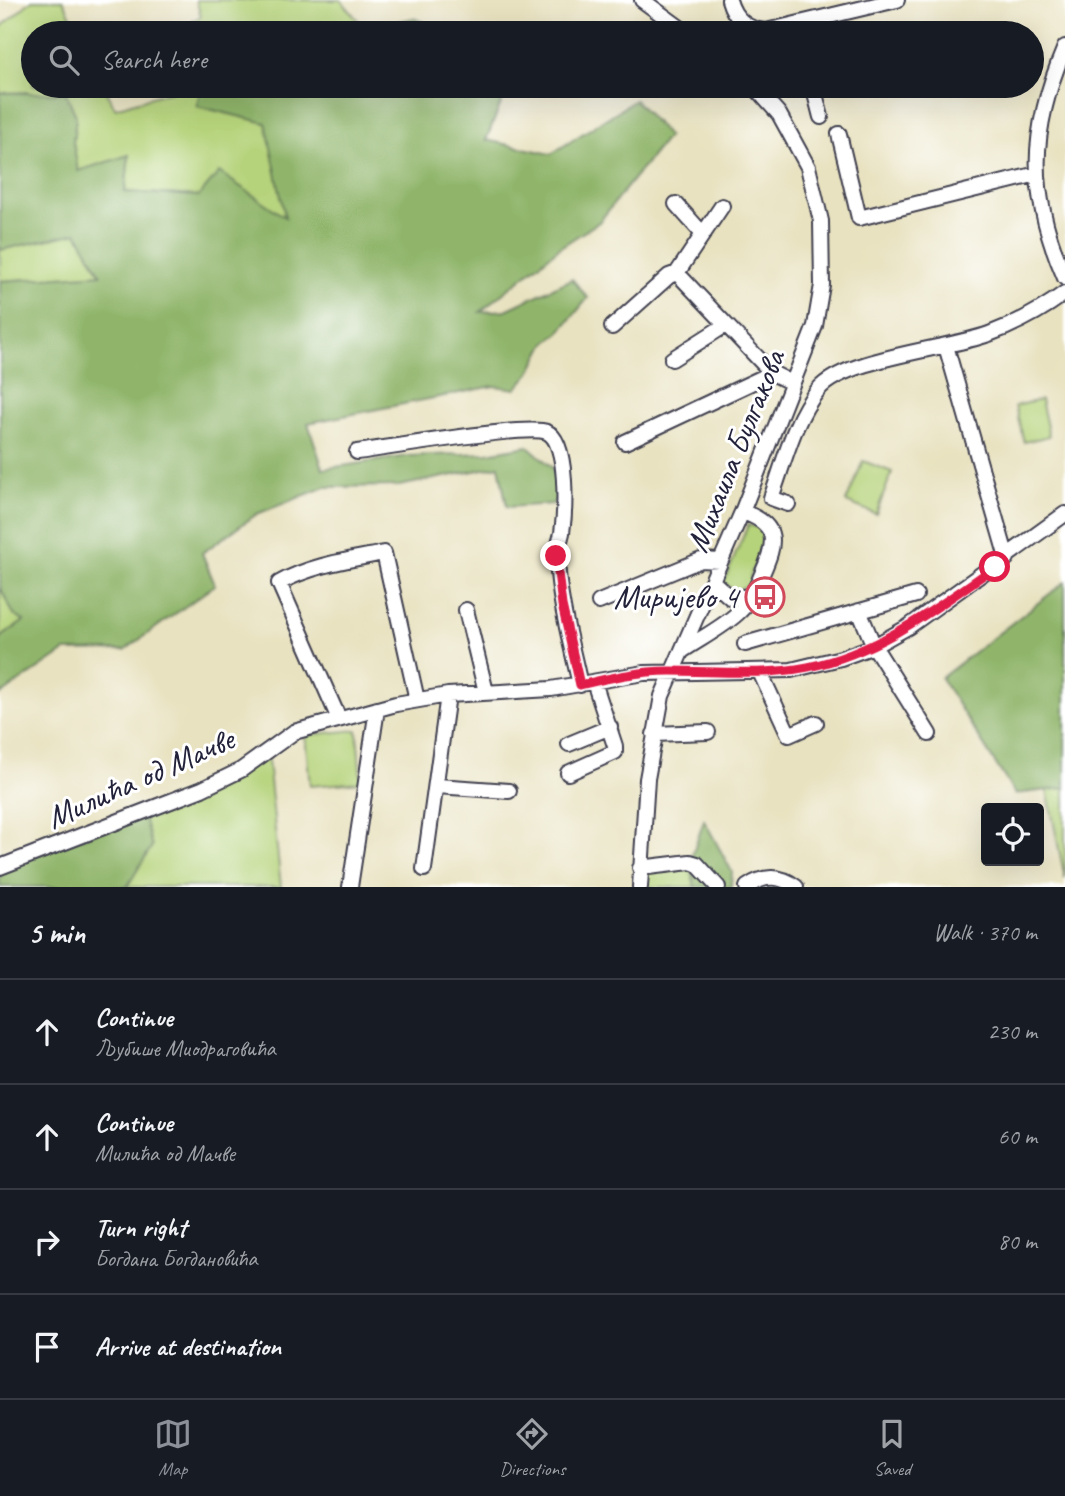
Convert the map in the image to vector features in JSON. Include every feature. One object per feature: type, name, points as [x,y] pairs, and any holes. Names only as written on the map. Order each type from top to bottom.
[{"type":"street","points":[[642,0],[671,21]]},
{"type":"street","points":[[729,0],[741,21]]},
{"type":"street","points":[[825,21],[897,0]]},
{"type":"street","points":[[1064,50],[1042,117],[1037,174],[1041,213],[1065,278]]},
{"type":"street","name":"Михаила Булгакова","points":[[639,887],[646,787],[662,696],[742,512],[816,326],[824,258],[821,221],[808,167],[779,114],[765,98]]},
{"type":"street","points":[[816,98],[821,117]]},
{"type":"street","points":[[839,134],[859,218],[1037,174]]},
{"type":"street","points":[[676,204],[702,233]]},
{"type":"street","points":[[612,327],[669,276],[677,273],[722,206]]},
{"type":"street","points":[[677,273],[724,326],[772,373],[792,383]]},
{"type":"street","points":[[788,504],[771,498],[802,418],[822,385],[858,367],[989,334],[1024,318],[1065,293]]},
{"type":"street","points":[[672,359],[724,326]]},
{"type":"street","points":[[946,346],[1007,558]]},
{"type":"street","points":[[625,442],[772,373]]},
{"type":"street","points":[[357,452],[510,432],[546,432],[554,438],[561,457],[565,494],[556,556],[562,605],[587,683],[610,727],[615,752],[568,772]]},
{"type":"street","points":[[681,652],[740,612],[752,596],[770,557],[773,537],[762,521],[742,512]]},
{"type":"street","name":"Милића од Мачве","points":[[0,867],[193,793],[241,770],[294,732],[377,709],[448,695],[551,690],[672,671],[760,672],[809,667],[874,646],[929,614],[1065,514]]},
{"type":"street","points":[[338,719],[279,583],[307,570],[384,553],[416,700]]},
{"type":"street","points":[[599,602],[701,560],[720,561]]},
{"type":"street","points":[[712,581],[721,592],[731,598],[752,596]]},
{"type":"street","points":[[745,644],[916,595]]},
{"type":"street","points":[[466,610],[486,692]]},
{"type":"street","points":[[859,611],[874,646],[929,734]]},
{"type":"street","points":[[760,672],[789,735],[816,723]]},
{"type":"street","points":[[424,869],[448,695]]},
{"type":"street","points":[[350,887],[377,709]]},
{"type":"street","points":[[569,744],[610,727]]},
{"type":"street","points":[[654,734],[708,732]]},
{"type":"street","points":[[436,786],[509,791]]},
{"type":"street","points":[[640,868],[690,862],[697,864],[718,887]]},
{"type":"street","points":[[747,887],[758,878],[774,878],[796,887]]},
{"type":"green space","points":[[32,0],[63,0],[73,21],[21,21],[21,92],[0,93],[0,28]]},
{"type":"green space","points":[[196,0],[341,0],[358,21],[193,21],[201,16]]},
{"type":"green space","points":[[0,93],[21,93],[21,98],[68,98],[76,116],[73,142],[78,171],[129,155],[125,192],[199,196],[219,172],[285,217],[266,123],[197,106],[199,98],[503,98],[486,140],[551,154],[635,100],[668,136],[599,222],[559,248],[480,312],[506,310],[572,279],[588,298],[559,333],[545,344],[530,373],[516,389],[494,386],[308,423],[323,469],[408,456],[487,453],[528,446],[552,467],[559,491],[553,504],[507,507],[499,466],[399,486],[325,487],[257,514],[202,553],[215,585],[125,650],[65,651],[0,695],[0,638],[24,621],[14,615],[0,587],[0,281],[101,274],[77,233],[0,250]]},
{"type":"green space","points":[[40,98],[110,98],[115,108],[148,98],[199,98],[197,106],[267,123],[286,217],[199,196],[125,192],[129,156],[78,171],[73,142],[76,116]]},
{"type":"green space","points":[[77,232],[101,275],[0,281],[0,250]]},
{"type":"green space","points":[[1041,400],[1049,436],[1024,442],[1015,406]]},
{"type":"green space","points":[[863,461],[892,472],[876,514],[846,502]]},
{"type":"green space","points":[[748,525],[761,528],[767,546],[762,545],[750,577],[754,579],[744,588],[732,588],[723,584]]},
{"type":"green space","points":[[1065,582],[1065,788],[1015,794],[941,678]]},
{"type":"green space","points":[[0,587],[14,614],[25,621],[0,638]]},
{"type":"green space","points":[[357,730],[361,782],[310,786],[305,735]]},
{"type":"green space","points":[[267,751],[281,887],[127,887],[143,814]]},
{"type":"green space","points":[[1065,788],[1065,879],[1047,790]]},
{"type":"green space","points":[[143,814],[152,846],[127,887],[0,887],[0,869]]},
{"type":"green space","points":[[704,820],[732,872],[731,887],[695,887],[690,862]]},
{"type":"green space","points":[[690,862],[695,887],[640,887],[640,868]]},
{"type":"place","name":"Миријево 4","points":[[765,597]]},
{"type":"route","points":[[556,556],[562,605],[580,685],[660,671],[710,673],[791,670],[841,658],[874,646],[908,627],[995,567]]}]
